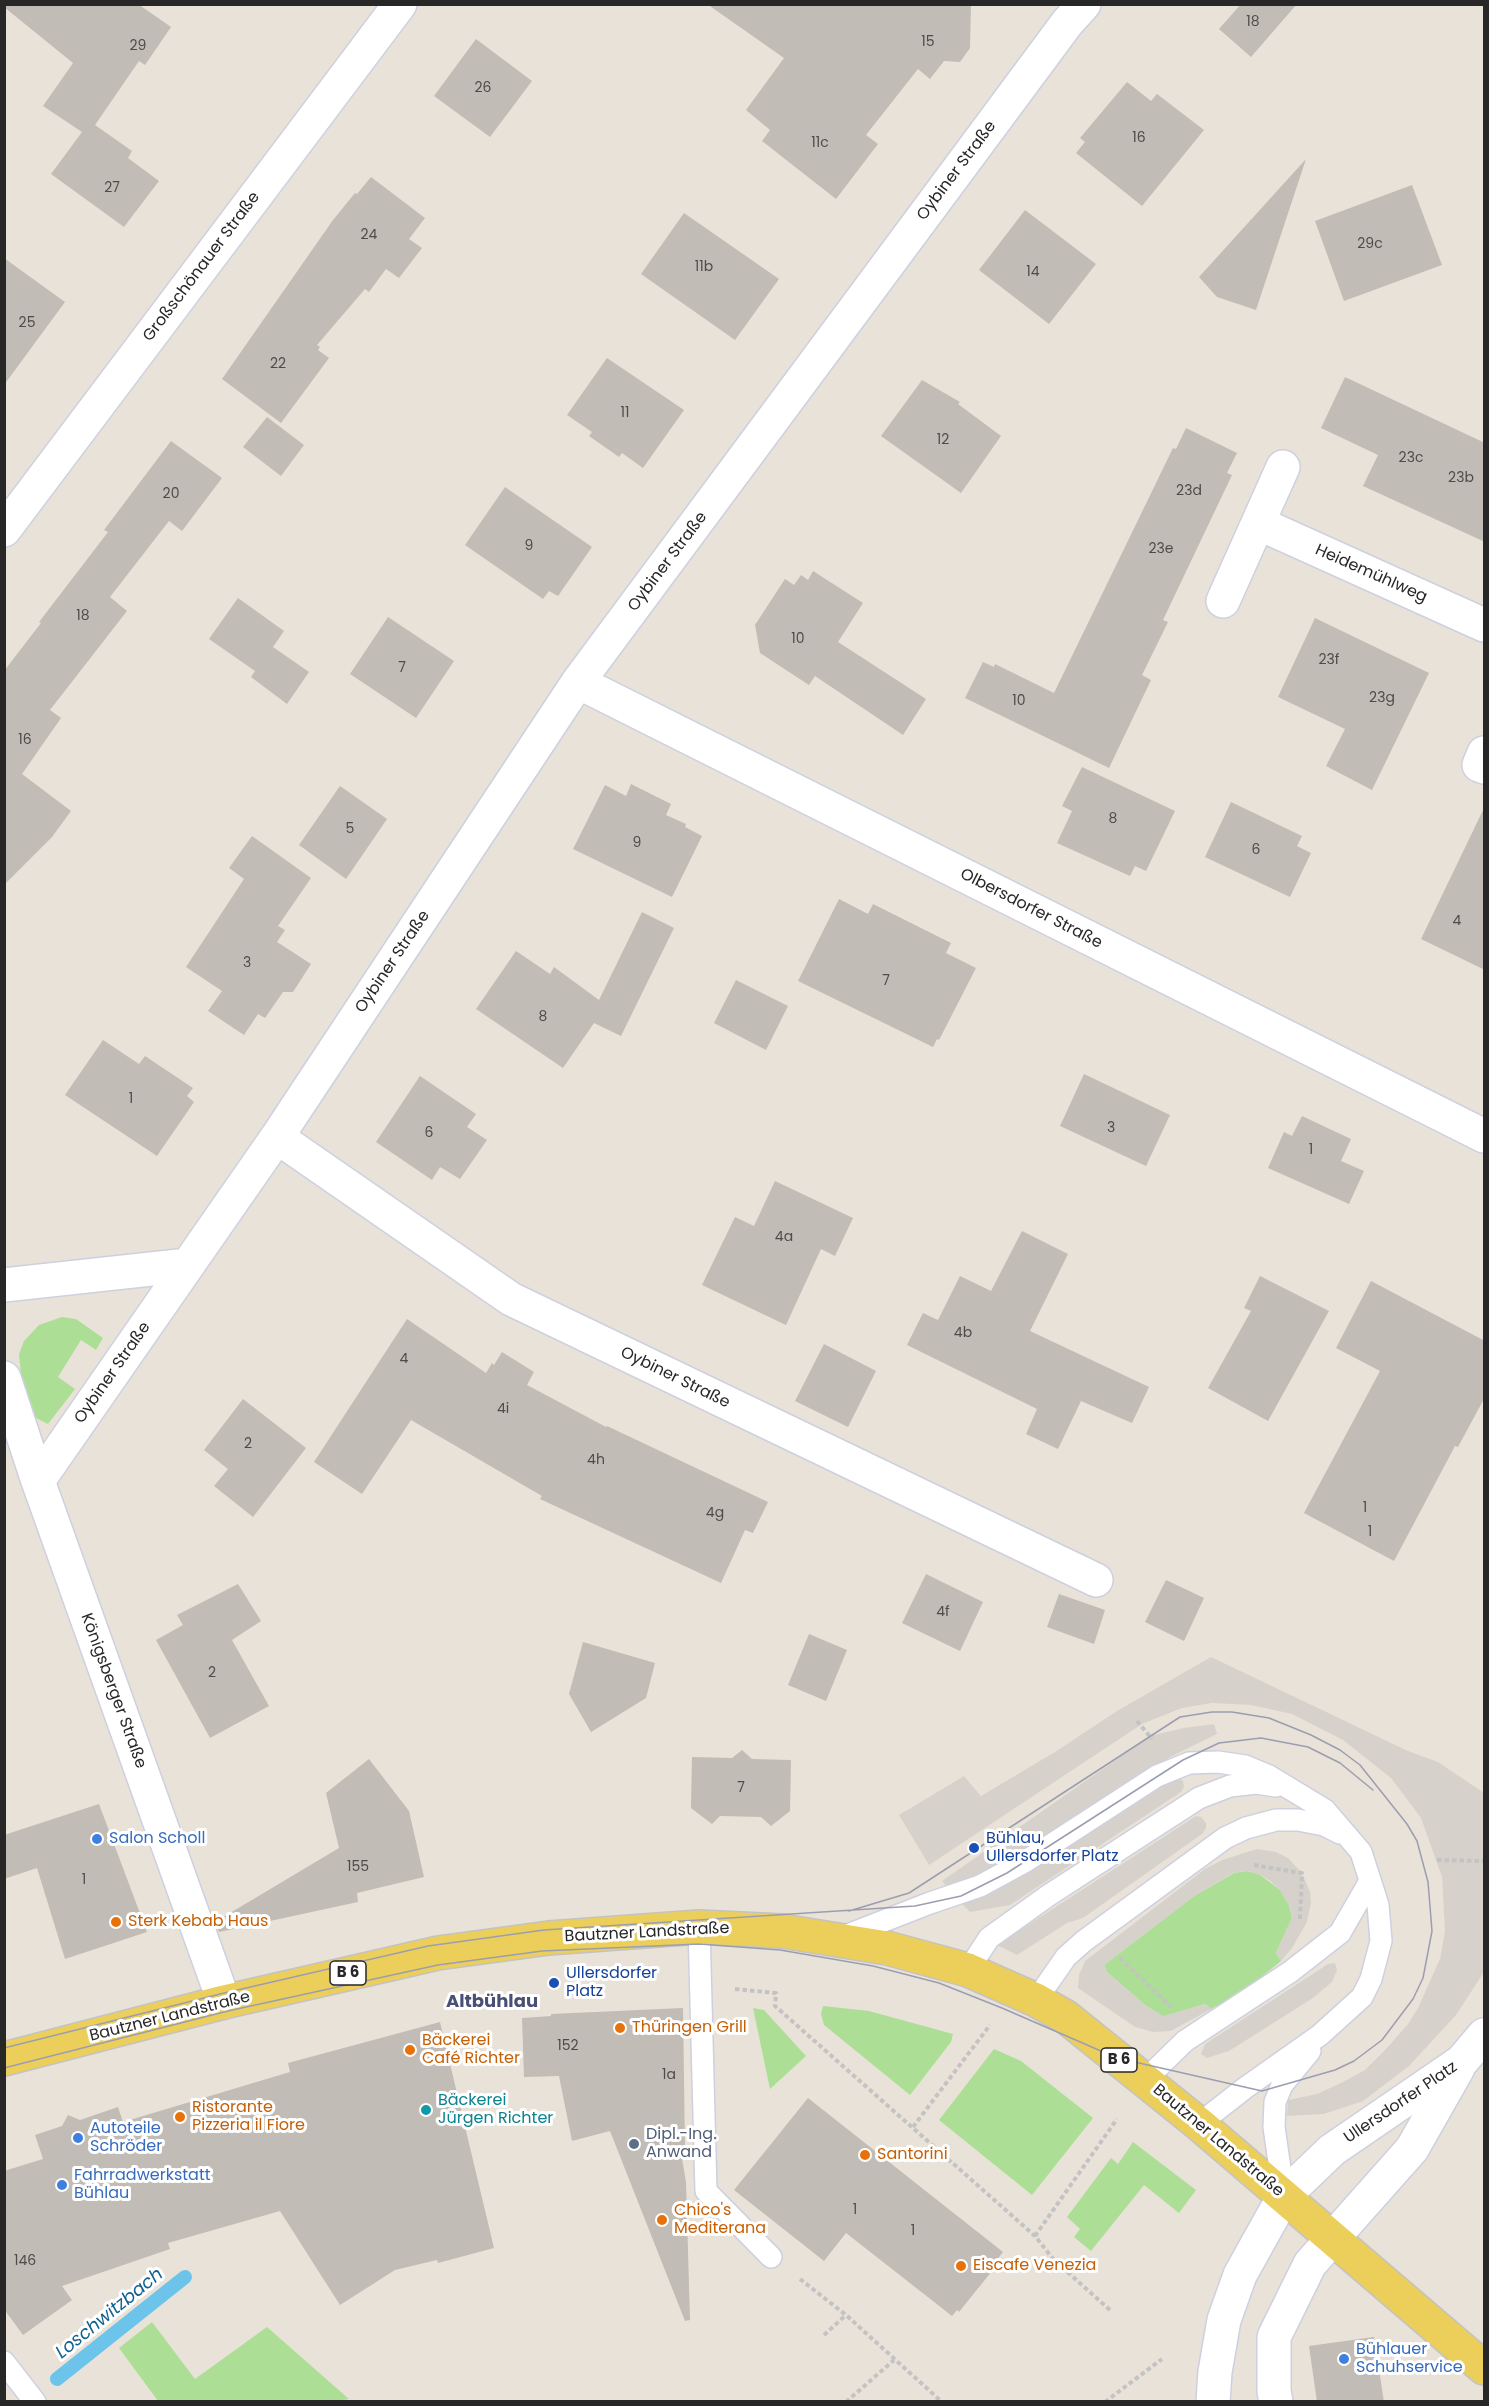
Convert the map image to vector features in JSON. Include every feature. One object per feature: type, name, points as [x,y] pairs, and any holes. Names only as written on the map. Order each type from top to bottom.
[{"type":"main road","name":"Bautzner Landstraße","points":[[4,2059],[224,2002],[438,1953],[549,1938],[699,1927],[782,1931],[838,1938],[887,1948],[968,1970],[1026,1995],[1066,2017],[1199,2124],[1485,2368]]},
{"type":"street","name":"Großschönauer Straße","points":[[4,530],[400,4]]},
{"type":"street","name":"Oybiner Straße","points":[[38,1481],[277,1137],[578,682],[1067,23],[1084,4]]},
{"type":"street","points":[[1223,601],[1283,467]]},
{"type":"street","name":"Heidemühlweg","points":[[1258,523],[1485,625]]},
{"type":"street","name":"Olbersdorfer Straße","points":[[578,682],[1485,1136]]},
{"type":"street","points":[[1485,753],[1479,765],[1485,767]]},
{"type":"street","name":"Oybiner Straße","points":[[277,1137],[512,1299],[1096,1580]]},
{"type":"street","points":[[4,1285],[188,1264]]},
{"type":"street","name":"Königsberger Straße","points":[[4,1378],[38,1481],[224,2002]]},
{"type":"street","points":[[1462,2061],[1485,2035]]},
{"type":"street","name":"Ullersdorfer Platz","points":[[1214,2402],[1215,2372],[1224,2320],[1240,2275],[1284,2196],[1332,2150],[1462,2061]]},
{"type":"street","name":"Ullersdorfer Platz","points":[[1276,2402],[1274,2337],[1310,2264],[1412,2150],[1462,2061]]},
{"type":"lane","points":[[838,1938],[980,1886],[1026,1861],[1157,1776],[1189,1763],[1218,1762],[1245,1766],[1269,1776],[1324,1810],[1361,1852],[1378,1905],[1381,1941],[1371,1979],[1362,1997],[1320,2035],[1199,2124]]},
{"type":"lane","points":[[968,1970],[989,1938],[1049,1895],[1199,1798],[1230,1786],[1256,1783],[1297,1792]]},
{"type":"lane","points":[[1026,1995],[1075,1949],[1114,1917],[1225,1838],[1246,1828],[1276,1820],[1323,1825],[1346,1836]]},
{"type":"lane","points":[[1144,2080],[1185,2041],[1290,1972],[1340,1933],[1370,1881]]},
{"type":"lane","points":[[699,1927],[706,2191],[771,2257]]},
{"type":"lane","points":[[1284,2196],[1274,2127],[1275,2102],[1282,2085],[1307,2057],[1320,2035]]},
{"type":"lane","points":[[4,2362],[35,2402]]},
{"type":"path","points":[[1437,1860],[1485,1861]]},
{"type":"path","points":[[1245,1864],[1302,1873],[1300,1927]]},
{"type":"path","points":[[1118,1955],[1177,2012]]},
{"type":"path","points":[[776,1993],[775,2006],[1035,2236],[1054,2260],[1111,2312]]},
{"type":"path","points":[[913,2127],[1026,1995]]},
{"type":"path","points":[[1035,2236],[1117,2119]]},
{"type":"path","points":[[771,2257],[846,2315],[942,2402]]},
{"type":"path","points":[[824,2335],[846,2315]]},
{"type":"path","points":[[1105,2402],[1162,2359]]},
{"type":"path","points":[[846,2402],[894,2360]]},
{"type":"green space","points":[[62,1317],[76,1319],[103,1338],[96,1350],[81,1340],[58,1377],[75,1389],[48,1424],[36,1418],[21,1374],[19,1354],[24,1341],[39,1325]]},
{"type":"green space","points":[[1246,1871],[1259,1874],[1280,1890],[1289,1905],[1292,1918],[1276,1953],[1281,1961],[1248,1988],[1211,2009],[1205,2004],[1163,2017],[1145,2005],[1107,1972],[1104,1965],[1194,1896],[1234,1873]]},
{"type":"green space","points":[[823,2006],[869,2011],[953,2034],[951,2042],[910,2095],[824,2025],[821,2014]]},
{"type":"green space","points":[[753,2008],[764,2010],[806,2056],[770,2089]]},
{"type":"green space","points":[[994,2049],[1021,2061],[1093,2118],[1032,2195],[939,2120]]},
{"type":"green space","points":[[1133,2142],[1196,2190],[1179,2213],[1144,2185],[1091,2251],[1074,2237],[1080,2229],[1067,2217],[1111,2158],[1118,2164]]},
{"type":"green space","points":[[152,2322],[195,2379],[267,2327],[349,2399],[333,2402],[158,2401],[119,2348]]},
{"type":"shaded area","points":[[1211,1657],[1408,1751],[1438,1762],[1484,1793],[1484,1972],[1456,2015],[1409,2066],[1363,2101],[1324,2114],[1287,2116],[1288,2100],[1317,2094],[1343,2082],[1365,2070],[1386,2049],[1408,2024],[1418,2008],[1440,1959],[1445,1932],[1442,1877],[1421,1818],[1391,1778],[1343,1740],[1292,1714],[1251,1705],[1212,1703],[1182,1708],[1142,1724],[929,1865],[899,1815],[964,1776],[981,1796],[1055,1752],[1117,1711]]},
{"type":"shaded area","points":[[1214,1724],[1217,1734],[1170,1757],[989,1876],[951,1891],[942,1881],[1150,1736]]},
{"type":"shaded area","points":[[1178,1777],[1183,1781],[1184,1787],[1181,1792],[1010,1905],[970,1912],[960,1902],[1169,1778]]},
{"type":"shaded area","points":[[1196,1816],[1201,1817],[1206,1823],[1202,1834],[1083,1918],[1067,1923],[1017,1955],[997,1945]]},
{"type":"shaded area","points":[[1257,1849],[1276,1852],[1288,1858],[1302,1873],[1310,1892],[1311,1903],[1307,1922],[1292,1948],[1281,1961],[1276,1953],[1292,1918],[1289,1905],[1280,1890],[1269,1880],[1259,1874],[1246,1871],[1233,1873],[1194,1896],[1104,1965],[1107,1972],[1145,2005],[1163,2016],[1206,2004],[1211,2009],[1171,2031],[1153,2032],[1135,2027],[1078,1988],[1079,1975],[1085,1961],[1205,1869],[1222,1860]]},
{"type":"shaded area","points":[[1335,1963],[1337,1970],[1332,1982],[1313,1998],[1229,2051],[1207,2058],[1201,2054],[1205,2044],[1328,1964]]},
{"type":"building","points":[[4,4],[138,4],[171,27],[145,65],[139,61],[95,125],[132,151],[128,158],[159,181],[124,227],[51,174],[82,132],[43,106],[73,63],[4,7]]},
{"type":"building","points":[[707,4],[971,4],[970,48],[960,62],[944,61],[930,79],[918,69],[866,135],[878,144],[836,199],[762,141],[770,130],[746,110],[784,58]]},
{"type":"building","points":[[1241,4],[1297,4],[1251,57],[1219,29]]},
{"type":"building","points":[[476,39],[532,81],[490,137],[434,96]]},
{"type":"building","points":[[1127,82],[1151,101],[1157,94],[1204,130],[1142,206],[1076,153],[1085,142],[1080,138]]},
{"type":"building","points":[[1306,159],[1256,310],[1217,297],[1199,277]]},
{"type":"building","points":[[371,177],[425,218],[409,239],[422,248],[399,278],[386,269],[369,292],[365,289],[317,345],[320,347],[318,350],[329,358],[281,423],[222,379],[333,220]]},
{"type":"building","points":[[1412,185],[1442,265],[1344,301],[1315,221]]},
{"type":"building","points":[[1025,210],[1096,264],[1049,324],[979,270]]},
{"type":"building","points":[[684,213],[779,279],[735,340],[641,274]]},
{"type":"building","points":[[4,258],[65,302],[4,385]]},
{"type":"building","points":[[607,358],[684,410],[643,468],[622,453],[619,457],[589,436],[592,432],[567,415]]},
{"type":"building","points":[[1345,377],[1485,443],[1485,542],[1363,486],[1378,455],[1321,428]]},
{"type":"building","points":[[922,380],[960,402],[958,404],[1001,436],[961,493],[881,436]]},
{"type":"building","points":[[267,417],[304,445],[281,476],[243,447]]},
{"type":"building","points":[[1186,428],[1237,453],[1227,473],[1232,475],[1163,620],[1168,622],[1142,675],[1151,680],[1109,768],[965,698],[983,662],[994,667],[995,664],[1054,693],[1173,448],[1176,449]]},
{"type":"building","points":[[171,441],[222,478],[182,531],[169,521],[110,597],[127,611],[50,710],[61,718],[22,774],[71,811],[52,837],[4,885],[4,671],[108,532],[104,530]]},
{"type":"building","points":[[505,487],[592,547],[558,596],[549,591],[543,599],[465,545]]},
{"type":"building","points":[[813,571],[863,603],[838,642],[926,699],[903,735],[815,676],[809,685],[760,653],[755,625],[785,579],[794,585],[801,575],[808,580]]},
{"type":"building","points":[[238,598],[284,631],[273,647],[309,672],[287,704],[251,677],[255,671],[209,639]]},
{"type":"building","points":[[388,617],[454,661],[416,718],[350,674]]},
{"type":"building","points":[[1315,618],[1429,673],[1372,790],[1326,766],[1345,729],[1278,697]]},
{"type":"building","points":[[1082,767],[1175,811],[1146,871],[1135,866],[1130,876],[1057,843],[1072,811],[1062,806]]},
{"type":"building","points":[[631,784],[671,804],[666,815],[686,824],[685,827],[702,836],[672,897],[573,849],[605,785],[626,796]]},
{"type":"building","points":[[340,786],[387,819],[346,879],[299,845]]},
{"type":"building","points":[[1231,802],[1302,836],[1297,846],[1311,853],[1290,897],[1205,857]]},
{"type":"building","points":[[1485,806],[1485,970],[1421,939]]},
{"type":"building","points":[[252,836],[311,878],[278,926],[285,930],[277,942],[311,964],[293,992],[283,992],[265,1018],[258,1014],[244,1035],[208,1011],[222,991],[186,967],[244,879],[229,868]]},
{"type":"building","points":[[839,899],[868,914],[873,904],[951,943],[946,953],[976,968],[939,1040],[937,1039],[933,1047],[798,981]]},
{"type":"building","points":[[642,912],[674,928],[621,1036],[594,1023],[563,1068],[476,1009],[516,951],[550,974],[554,967],[599,1000]]},
{"type":"building","points":[[736,980],[788,1006],[766,1050],[714,1023]]},
{"type":"building","points":[[103,1040],[139,1064],[145,1056],[193,1088],[187,1096],[194,1102],[157,1156],[65,1095]]},
{"type":"building","points":[[1084,1074],[1170,1115],[1146,1166],[1060,1126]]},
{"type":"building","points":[[420,1076],[476,1114],[467,1127],[487,1140],[460,1179],[440,1167],[432,1180],[376,1142]]},
{"type":"building","points":[[1302,1116],[1351,1139],[1341,1161],[1364,1171],[1349,1204],[1268,1168],[1284,1132],[1292,1136]]},
{"type":"building","points":[[775,1181],[853,1218],[835,1256],[821,1249],[786,1325],[702,1285],[735,1217],[754,1226]]},
{"type":"building","points":[[1022,1231],[1068,1254],[1030,1331],[1149,1387],[1132,1423],[1081,1401],[1058,1449],[1026,1434],[1037,1409],[907,1345],[923,1313],[938,1320],[960,1276],[991,1291]]},
{"type":"building","points":[[1260,1276],[1329,1311],[1268,1421],[1208,1388],[1251,1311],[1244,1308]]},
{"type":"building","points":[[1371,1281],[1485,1341],[1485,1397],[1458,1447],[1455,1446],[1394,1561],[1304,1513],[1380,1371],[1336,1348]]},
{"type":"building","points":[[407,1319],[486,1373],[502,1352],[534,1372],[527,1385],[606,1427],[768,1502],[753,1533],[745,1530],[721,1583],[540,1499],[542,1496],[411,1420],[362,1494],[314,1462]]},
{"type":"building","points":[[824,1344],[876,1371],[848,1427],[795,1401]]},
{"type":"building","points":[[243,1399],[306,1448],[253,1517],[214,1486],[228,1469],[204,1450]]},
{"type":"building","points":[[926,1574],[983,1602],[960,1651],[902,1623]]},
{"type":"building","points":[[1166,1580],[1204,1598],[1184,1641],[1145,1622]]},
{"type":"building","points":[[238,1584],[261,1621],[232,1640],[269,1706],[210,1738],[156,1640],[183,1625],[177,1615]]},
{"type":"building","points":[[1059,1594],[1105,1610],[1094,1644],[1047,1627]]},
{"type":"building","points":[[809,1634],[847,1650],[826,1701],[788,1685]]},
{"type":"building","points":[[583,1642],[655,1663],[646,1698],[591,1732],[569,1694]]},
{"type":"building","points":[[742,1750],[752,1759],[791,1760],[790,1811],[771,1826],[761,1817],[720,1816],[712,1824],[691,1808],[692,1757],[732,1758]]},
{"type":"building","points":[[369,1759],[409,1811],[424,1877],[357,1893],[358,1902],[219,1932],[215,1922],[339,1848],[326,1793]]},
{"type":"building","points":[[99,1804],[147,1932],[65,1959],[37,1868],[4,1879],[4,1835]]},
{"type":"building","points":[[683,2008],[685,2151],[680,2147],[686,2182],[690,2320],[685,2321],[610,2131],[572,2141],[559,2076],[524,2077],[522,2018],[551,2016],[551,2014]]},
{"type":"building","points":[[440,2022],[494,2248],[438,2263],[437,2260],[395,2270],[340,2305],[280,2211],[168,2243],[170,2249],[62,2286],[72,2300],[23,2335],[4,2309],[4,2171],[43,2159],[35,2135],[62,2126],[68,2115],[80,2120],[118,2107],[123,2122],[290,2072],[288,2063]]},
{"type":"building","points":[[808,2098],[1003,2252],[990,2269],[992,2271],[959,2312],[957,2310],[952,2316],[846,2233],[824,2261],[734,2190]]},
{"type":"building","name":"Bühlauer Schuhservice","points":[[1374,2337],[1384,2402],[1317,2402],[1309,2346]]},
{"type":"waterway","name":"Loschwitzbach","points":[[57,2379],[185,2277]]},
{"type":"tram line","points":[[4,2068],[228,2011],[438,1965],[542,1951],[699,1944],[780,1950],[873,1966],[939,1983],[1117,2058],[1262,2091],[1335,2070],[1354,2061],[1382,2040],[1413,1999],[1423,1978],[1432,1931],[1428,1882],[1417,1841],[1407,1824],[1360,1765],[1340,1750],[1311,1735],[1269,1718],[1232,1712],[1212,1712],[1180,1717],[909,1893],[849,1911]]},
{"type":"tram line","points":[[4,2048],[220,1994],[428,1946],[544,1930],[915,1906],[961,1896],[1007,1873],[1183,1760],[1219,1743],[1261,1738],[1308,1747],[1340,1763],[1373,1790]]},
{"type":"place","name":"Salon Scholl","points":[[97,1839]]},
{"type":"place","name":"Bühlau, Ullersdorfer Platz","points":[[974,1848]]},
{"type":"place","name":"Sterk Kebab Haus","points":[[116,1922]]},
{"type":"place","name":"Ullersdorfer Platz","points":[[554,1983]]},
{"type":"place","name":"Thüringen Grill","points":[[620,2028]]},
{"type":"place","name":"Bäckerei Café Richter","points":[[410,2050]]},
{"type":"place","name":"Bäckerei Jürgen Richter","points":[[426,2110]]},
{"type":"place","name":"Ristorante Pizzeria il Fiore","points":[[180,2117]]},
{"type":"place","name":"Autoteile Schröder","points":[[78,2138]]},
{"type":"place","name":"Dipl.-Ing. Anwand","points":[[634,2144]]},
{"type":"place","name":"Santorini","points":[[865,2155]]},
{"type":"place","name":"Fahrradwerkstatt Bühlau","points":[[62,2185]]},
{"type":"place","name":"Chico's Mediterana","points":[[662,2220]]},
{"type":"place","name":"Eiscafe Venezia","points":[[961,2266]]},
{"type":"place","name":"Bühlauer Schuhservice","points":[[1344,2359]]},
{"type":"district","name":"Altbühlau","points":[[492,2002]]}]
